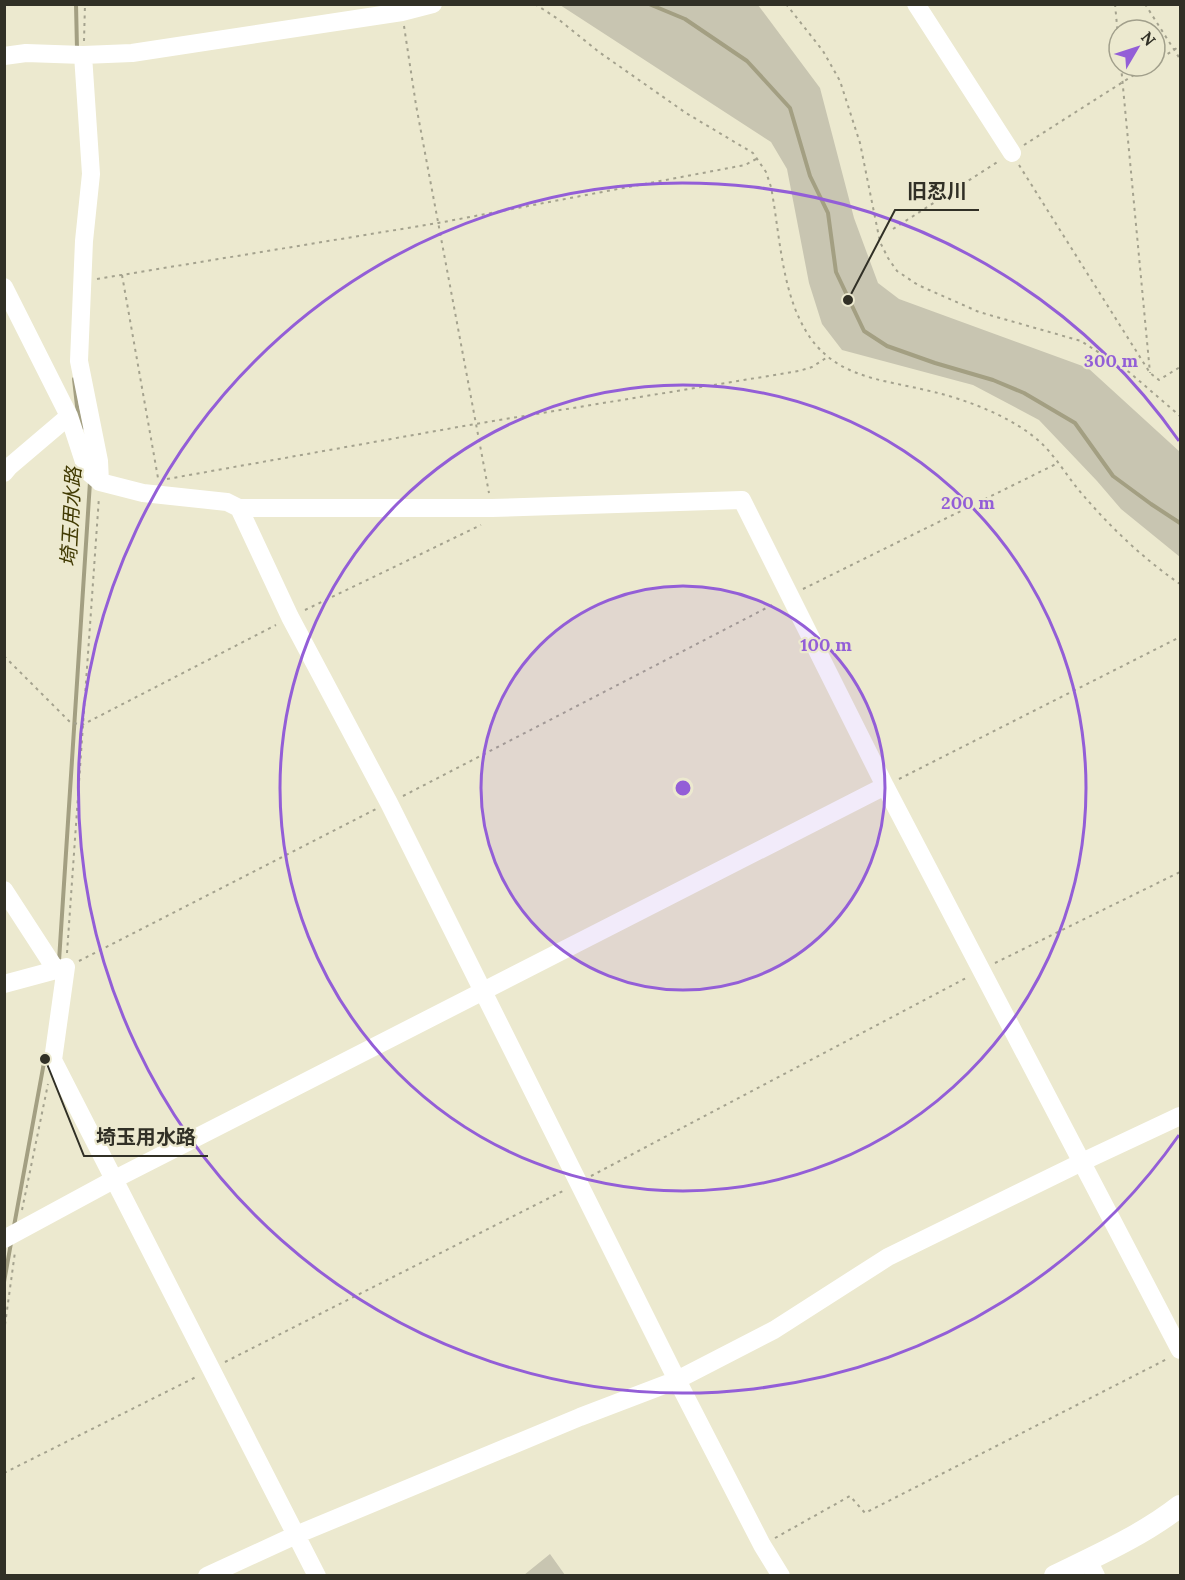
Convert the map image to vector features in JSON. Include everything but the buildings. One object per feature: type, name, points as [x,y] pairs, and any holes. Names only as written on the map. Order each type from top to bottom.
[{"type":"main road","points":[[1055,1575],[1092,1568],[1180,1506]]},
{"type":"street","points":[[4,56],[132,53],[402,12],[433,4]]},
{"type":"street","points":[[916,4],[1011,153]]},
{"type":"street","points":[[78,55],[92,174],[84,241],[79,361],[99,461],[100,482]]},
{"type":"street","points":[[4,287],[69,416],[87,471],[100,482],[143,493],[227,502],[238,508],[492,508],[742,500],[885,786],[1082,1162],[1175,1354]]},
{"type":"street","points":[[4,473],[9,466],[69,416]]},
{"type":"street","points":[[238,508],[290,617],[389,803],[677,1380],[762,1545],[781,1575]]},
{"type":"street","points":[[11,1235],[115,1179],[885,786]]},
{"type":"street","points":[[4,890],[61,969],[53,1060],[316,1575]]},
{"type":"street","points":[[4,984],[61,969]]},
{"type":"street","points":[[207,1575],[296,1535],[580,1417],[677,1380],[774,1330],[888,1257],[1180,1116]]},
{"type":"path","points":[[78,55],[85,4]]},
{"type":"path","points":[[535,4],[558,19],[598,52],[686,113],[747,149],[758,158],[766,171],[771,187],[794,307],[807,334],[826,358],[856,373],[951,397],[981,409],[1033,436],[1105,519],[1154,564],[1180,584]]},
{"type":"path","points":[[786,4],[823,51],[840,81],[860,143],[880,242],[897,271],[918,285],[979,312],[1081,341],[1129,372],[1180,416]]},
{"type":"path","points":[[1145,4],[1180,59]]},
{"type":"path","points":[[4,656],[72,723],[80,724],[290,617],[481,524],[492,508],[416,105],[402,12]]},
{"type":"path","points":[[1167,54],[1180,46]]},
{"type":"path","points":[[1122,78],[1150,373]]},
{"type":"path","points":[[1011,153],[1150,373],[1159,380],[1180,368]]},
{"type":"path","points":[[83,281],[438,223],[745,165],[758,158]]},
{"type":"path","points":[[122,275],[159,481],[476,424],[799,371],[812,367],[826,358]]},
{"type":"path","points":[[61,969],[389,803],[791,595],[1058,463]]},
{"type":"path","points":[[61,969],[100,482]]},
{"type":"path","points":[[885,786],[1180,637]]},
{"type":"path","points":[[4,1473],[578,1183],[981,970],[1180,872]]},
{"type":"path","points":[[4,1332],[11,1235],[53,1060]]},
{"type":"path","points":[[762,1545],[850,1496],[865,1513],[1175,1354]]},
{"type":"shaded area","points":[[560,5],[758,5],[820,88],[854,218],[878,283],[899,299],[1088,368],[1180,452],[1180,557],[1121,509],[1039,420],[973,385],[842,350],[822,324],[809,283],[787,169],[771,142]]},
{"type":"shaded area","points":[[550,1554],[565,1575],[524,1575]]},
{"type":"waterway","name":"埼玉用水路","points":[[76,4],[77,49]]},
{"type":"waterway","points":[[649,4],[685,19],[747,61],[790,108],[810,176],[828,213],[836,272],[864,331],[887,346],[993,380],[1024,393],[1075,423],[1113,476],[1180,523]]},
{"type":"waterway","name":"埼玉用水路","points":[[74,379],[82,428]]},
{"type":"waterway","name":"埼玉用水路","points":[[59,961],[90,482]]},
{"type":"waterway","name":"埼玉用水路","points":[[14,1226],[45,1057]]},
{"type":"waterway","name":"埼玉用水路","points":[[4,1282],[11,1243]]},
{"type":"place","name":"旧忍川","points":[[848,300]]},
{"type":"place","name":"埼玉用水路","points":[[45,1059]]}]
